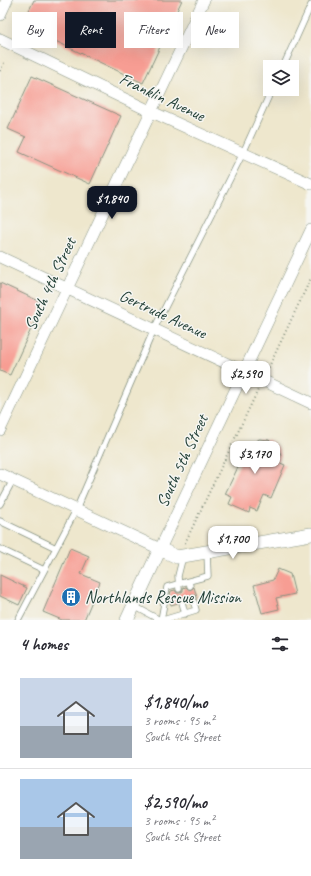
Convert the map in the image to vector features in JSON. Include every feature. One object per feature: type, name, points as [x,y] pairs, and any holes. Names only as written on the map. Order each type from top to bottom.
[{"type":"street","points":[[0,15],[7,0]]},
{"type":"street","name":"South 4th Street","points":[[0,430],[204,0]]},
{"type":"street","name":"Franklin Avenue","points":[[0,39],[152,112],[311,184]]},
{"type":"street","name":"South 5th Street","points":[[130,615],[311,230]]},
{"type":"street","name":"Gertrude Avenue","points":[[0,257],[311,403]]},
{"type":"street","points":[[0,474],[160,549],[181,557],[311,534]]},
{"type":"lane","points":[[285,60],[311,6]]},
{"type":"lane","points":[[18,620],[76,510],[154,329],[243,153],[269,96]]},
{"type":"lane","points":[[0,504],[13,480]]},
{"type":"lane","points":[[0,521],[56,548]]},
{"type":"lane","points":[[0,549],[44,570]]},
{"type":"lane","points":[[161,620],[167,587],[178,586],[208,576],[207,552]]},
{"type":"lane","points":[[178,586],[181,557]]},
{"type":"lane","points":[[130,615],[161,620],[185,614],[196,610],[193,599]]},
{"type":"lane","points":[[182,602],[185,614]]},
{"type":"path","points":[[0,71],[5,61]]},
{"type":"path","points":[[181,557],[311,278]]},
{"type":"building","points":[[34,0],[182,0],[176,12],[124,12],[124,48],[159,48],[143,83],[70,48],[116,48],[116,12],[65,12],[65,46],[57,42],[57,12],[28,12]]},
{"type":"building","points":[[32,76],[121,116],[90,184],[19,152],[26,137],[8,129]]},
{"type":"building","points":[[0,283],[43,303],[10,375],[0,371]]},
{"type":"building","points":[[259,439],[269,440],[278,448],[281,455],[278,462],[285,465],[271,498],[264,495],[257,511],[250,508],[249,513],[229,504],[232,497],[225,494],[240,463],[232,460],[237,450],[246,455],[249,447]]},
{"type":"building","name":"Northlands Rescue Mission","points":[[70,548],[89,556],[81,574],[100,582],[84,620],[62,620],[43,612]]},
{"type":"building","points":[[278,569],[290,574],[295,594],[276,598],[279,609],[262,613],[254,585],[273,580]]},
{"type":"building","points":[[0,575],[27,588],[19,605],[0,596]]},
{"type":"building","points":[[186,587],[190,590],[194,587],[197,598],[192,595],[189,600],[186,601],[184,598],[181,598],[178,600],[178,603],[171,605],[169,598],[171,591],[175,590],[177,593],[180,593],[183,591],[183,588]]},
{"type":"place","name":"Northlands Rescue Mission","points":[[71,597]]}]
